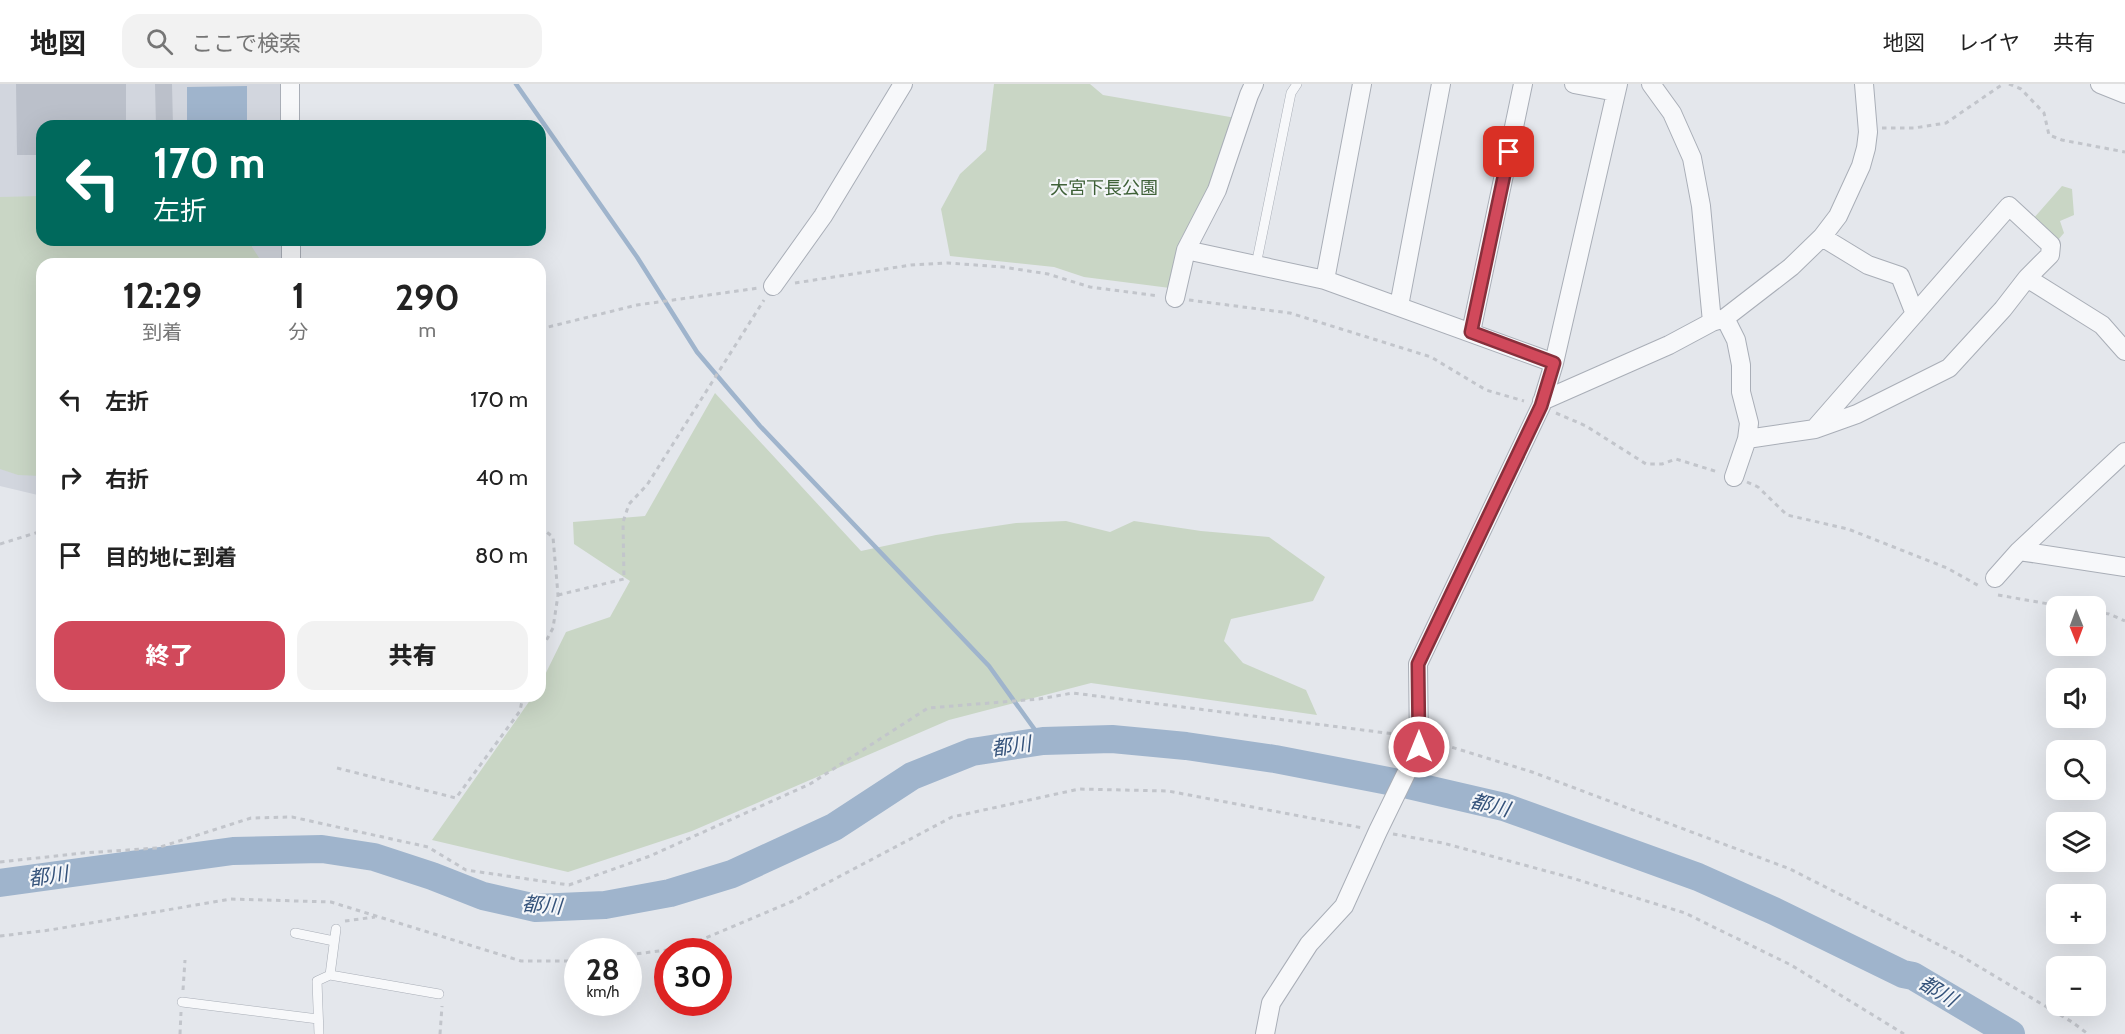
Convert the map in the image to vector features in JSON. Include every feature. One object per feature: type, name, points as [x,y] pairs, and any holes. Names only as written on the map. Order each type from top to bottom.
[{"type":"street","points":[[290,84],[290,120]]},
{"type":"street","points":[[773,286],[823,216],[903,84]]},
{"type":"street","points":[[1175,298],[1185,250],[1217,190],[1254,84]]},
{"type":"street","points":[[1325,280],[1362,84]]},
{"type":"street","points":[[1399,306],[1441,84]]},
{"type":"street","points":[[1471,332],[1523,84]]},
{"type":"street","points":[[1265,1034],[1271,1003],[1309,944],[1344,906],[1419,742],[1418,664],[1542,404],[1554,363],[1617,88],[1574,84]]},
{"type":"street","points":[[1651,84],[1672,113],[1692,158],[1718,320],[1736,340],[1741,392],[1749,423],[1747,439],[1734,477]]},
{"type":"street","points":[[1542,404],[1718,320],[1791,267],[1822,237],[1838,216],[1861,166],[1866,148],[1868,128],[1864,84]]},
{"type":"street","points":[[2100,84],[2125,94]]},
{"type":"street","points":[[1747,439],[1815,429],[1857,414],[1949,368],[2050,255],[2051,245],[2009,206],[1815,429]]},
{"type":"street","points":[[1822,237],[1868,265],[1900,276],[1915,314]]},
{"type":"street","points":[[1185,250],[1325,280],[1554,363]]},
{"type":"street","points":[[2027,279],[2102,325],[2125,351]]},
{"type":"street","points":[[1992,588],[2019,551],[2125,452]]},
{"type":"street","points":[[2019,551],[2125,567]]},
{"type":"lane","points":[[1256,265],[1291,93],[1297,84]]},
{"type":"lane","points":[[330,975],[336,929]]},
{"type":"lane","points":[[295,933],[334,941]]},
{"type":"lane","points":[[319,1034],[317,981],[330,975],[439,994]]},
{"type":"lane","points":[[182,1002],[318,1019]]},
{"type":"path","points":[[1868,128],[1914,128],[1946,123],[2003,84]]},
{"type":"path","points":[[2009,84],[2021,88],[2044,113],[2049,135],[2062,140],[2125,152]]},
{"type":"path","points":[[546,328],[637,305],[773,286]]},
{"type":"path","points":[[558,595],[624,579],[624,522],[629,504],[647,486],[773,286]]},
{"type":"path","points":[[1542,404],[1586,426],[1646,464],[1662,464],[1676,459],[1734,477],[1758,487],[1787,515],[1848,529],[1992,588],[2046,602]]},
{"type":"path","points":[[546,532],[553,537],[558,595],[554,628],[546,642]]},
{"type":"path","points":[[0,544],[36,533]]},
{"type":"path","points":[[2106,614],[2125,621]]},
{"type":"path","points":[[0,862],[157,848],[251,818],[292,817],[428,847],[466,870],[569,885],[650,856],[810,784],[928,708],[1040,699],[1073,693],[1419,742],[1532,772],[1790,869],[1961,956],[2072,1022],[2088,1034]]},
{"type":"path","points":[[337,768],[456,798],[520,711],[522,702]]},
{"type":"path","points":[[642,953],[682,948],[793,901],[952,817],[1079,789],[1168,791],[1465,849],[1572,878],[1686,913],[1791,965],[1904,1034]]},
{"type":"path","points":[[336,929],[339,922],[377,916]]},
{"type":"path","points":[[0,936],[50,930]]},
{"type":"path","points":[[439,994],[443,1000],[440,1034]]},
{"type":"shaded area","points":[[0,84],[284,84],[285,120],[36,120],[36,246],[286,246],[286,258],[36,258],[36,495],[0,486]]},
{"type":"green space","name":"大宮下長公園","points":[[994,84],[1090,84],[1103,95],[1236,118],[1215,184],[1181,238],[1170,288],[1084,277],[1054,267],[950,256],[941,209],[960,174],[986,150]]},
{"type":"green space","points":[[2062,186],[2072,189],[2074,215],[2060,221],[2064,233],[2058,240],[2033,219]]},
{"type":"green space","points":[[36,196],[36,246],[252,246],[259,258],[36,258],[36,476],[18,475],[0,469],[0,197]]},
{"type":"green space","points":[[715,393],[861,551],[936,535],[1016,523],[1066,521],[1110,532],[1134,521],[1201,531],[1269,537],[1325,577],[1313,601],[1231,619],[1224,641],[1243,663],[1306,690],[1317,715],[1091,683],[949,720],[692,831],[568,872],[432,840],[529,702],[546,702],[546,673],[566,632],[610,617],[630,581],[574,544],[573,522],[645,516]]},
{"type":"water","points":[[247,86],[247,120],[187,120],[187,87]]},
{"type":"building","points":[[16,84],[126,84],[126,120],[36,120],[36,155],[17,155]]},
{"type":"building","points":[[155,84],[172,84],[173,120],[156,120]]},
{"type":"waterway","points":[[516,84],[541,120]]},
{"type":"waterway","points":[[546,127],[637,257],[697,352],[760,426],[989,666],[1043,741]]},
{"type":"waterway","name":"都川","points":[[0,883],[233,851],[322,849],[374,857],[483,896],[536,908],[605,905],[670,893],[732,874],[834,827],[912,776],[972,752],[1043,741],[1112,739],[1186,746],[1275,759],[1409,785],[1504,807],[1698,877],[1774,911],[1903,974],[1913,976],[2011,1034]]},
{"type":"route","points":[[1419,747],[1418,664],[1541,406],[1554,363],[1471,332],[1509,152]]}]
